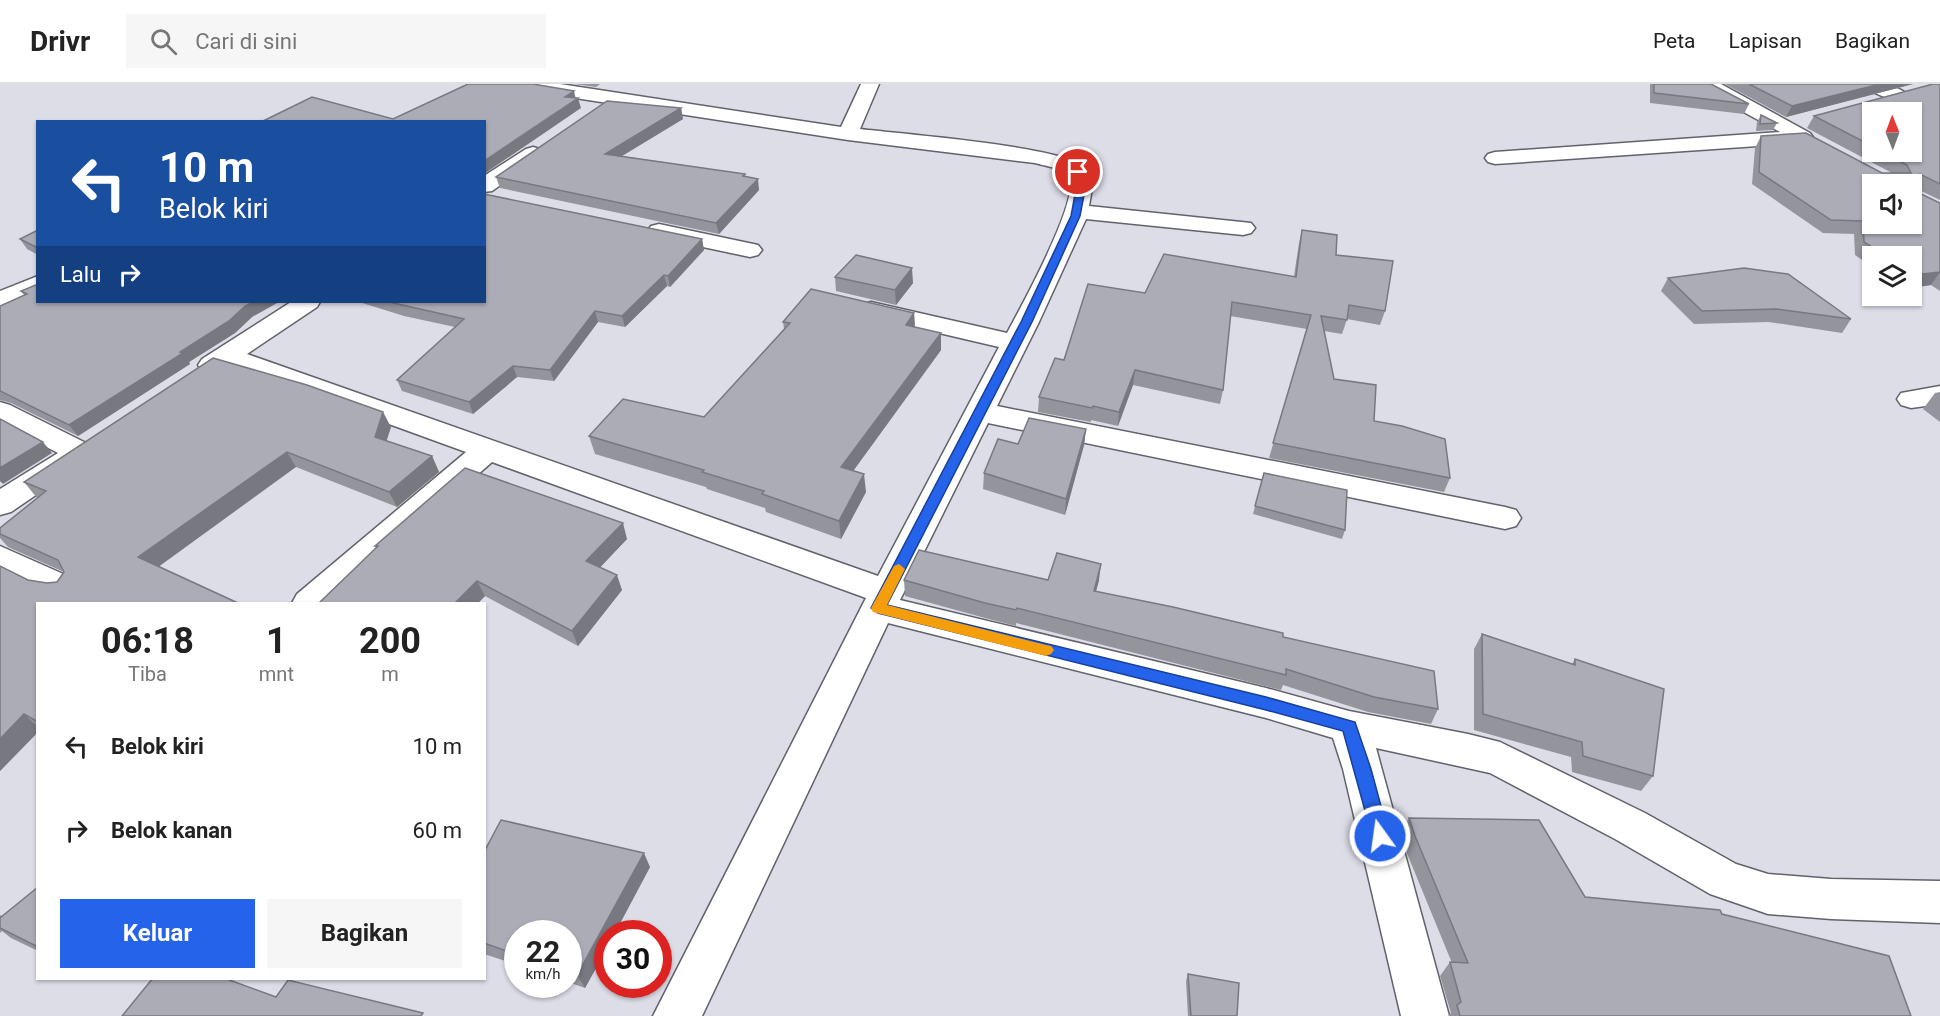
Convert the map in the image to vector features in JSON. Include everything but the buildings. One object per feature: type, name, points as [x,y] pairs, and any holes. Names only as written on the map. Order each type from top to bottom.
[{"type":"street","points":[[523,84],[601,106],[1060,161],[1078,172],[1082,184],[1076,211],[1015,343],[883,600],[677,1016]]},
{"type":"street","points":[[848,134],[870,84]]},
{"type":"street","points":[[1495,158],[1811,142],[1707,84]]},
{"type":"street","points":[[1871,84],[1899,96]]},
{"type":"street","points":[[1875,102],[1919,90]]},
{"type":"street","points":[[1782,126],[1814,118]]},
{"type":"street","points":[[486,185],[553,139]]},
{"type":"street","points":[[486,194],[508,199]]},
{"type":"street","points":[[1076,211],[1243,228]]},
{"type":"street","points":[[635,225],[750,250]]},
{"type":"street","points":[[0,300],[36,284]]},
{"type":"street","points":[[186,381],[306,303]]},
{"type":"street","points":[[843,304],[1015,343]]},
{"type":"street","points":[[226,356],[488,449],[883,600],[1349,727],[1468,750],[1500,759],[1630,826],[1725,880],[1768,894],[1831,899],[1940,902]]},
{"type":"street","points":[[1911,399],[1940,395]]},
{"type":"street","points":[[0,411],[89,445],[0,504]]},
{"type":"street","points":[[980,412],[1505,518]]},
{"type":"street","points":[[310,602],[488,449]]},
{"type":"street","points":[[0,558],[58,586]]},
{"type":"street","points":[[1349,727],[1363,769],[1425,1016]]},
{"type":"slow traffic","points":[[899,569],[878,608],[1046,650]]},
{"type":"route","points":[[1078,172],[1082,184],[1076,216],[1026,322],[878,608],[1266,703],[1349,727],[1363,769],[1380,836]]}]
